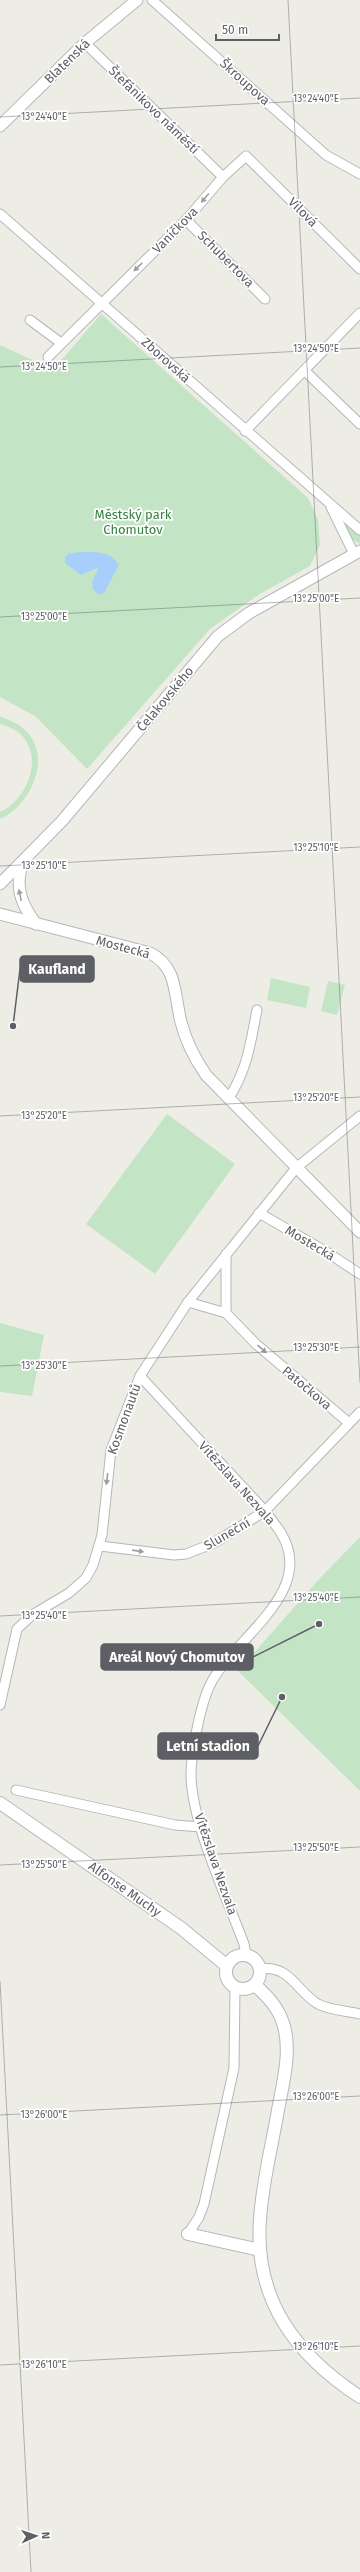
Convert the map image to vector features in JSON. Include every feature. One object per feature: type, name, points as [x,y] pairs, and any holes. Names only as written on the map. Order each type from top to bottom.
[{"type":"main road","name":"Alfonse Muchy","points":[[0,1804],[181,1928],[227,1966]]},
{"type":"main road","points":[[246,1955],[256,1961],[259,1968],[259,1977],[255,1984],[244,1990],[235,1988],[226,1979],[227,1966],[234,1957],[246,1955]]},
{"type":"main road","points":[[255,1984],[273,2003],[281,2016],[287,2048],[261,2208],[260,2250],[270,2295],[290,2334],[317,2366],[360,2396]]},
{"type":"main road","points":[[188,2234],[260,2250]]},
{"type":"street","name":"Blatenská","points":[[0,126],[85,43],[137,0]]},
{"type":"street","name":"Škroupova","points":[[152,0],[326,155],[358,168]]},
{"type":"street","name":"Štefánikovo náměstí","points":[[85,43],[223,176]]},
{"type":"street","name":"Vaníčkova","points":[[48,357],[101,302],[186,220],[223,176],[246,156]]},
{"type":"street","name":"Vilová","points":[[246,156],[360,269]]},
{"type":"street","name":"Zborovská","points":[[0,214],[331,507],[360,530]]},
{"type":"street","name":"Schubertova","points":[[186,220],[265,299]]},
{"type":"street","points":[[245,431],[360,313]]},
{"type":"street","points":[[30,319],[61,343]]},
{"type":"street","points":[[305,371],[360,424]]},
{"type":"street","name":"Zborovská","points":[[331,507],[357,552]]},
{"type":"street","name":"Čelakovského","points":[[0,884],[67,815],[218,636],[249,613],[357,552]]},
{"type":"street","points":[[22,862],[18,877],[19,895],[24,908],[36,924]]},
{"type":"street","name":"Mostecká","points":[[0,914],[150,953],[161,958],[172,977],[181,1023],[189,1046],[206,1075],[360,1232]]},
{"type":"street","points":[[229,1098],[242,1077],[246,1065],[256,1010]]},
{"type":"street","name":"Kosmonautů","points":[[0,1705],[17,1629],[32,1614],[69,1594],[86,1578],[100,1546],[111,1450],[140,1376],[188,1302],[296,1168],[360,1116]]},
{"type":"street","name":"Mostecká","points":[[259,1213],[325,1251],[360,1274]]},
{"type":"street","points":[[226,1254],[226,1313]]},
{"type":"street","name":"Patočkova","points":[[188,1302],[226,1313],[235,1320],[256,1344],[349,1423]]},
{"type":"street","name":"Vítězslava Nezvala","points":[[140,1376],[265,1511],[283,1538],[290,1560],[287,1583],[280,1601],[240,1643],[211,1683],[198,1726],[191,1774],[201,1827],[244,1944],[246,1955]]},
{"type":"street","name":"Sluneční","points":[[100,1546],[163,1554],[186,1554],[214,1543],[265,1511],[360,1412]]},
{"type":"street","points":[[16,1790],[175,1825],[201,1827]]},
{"type":"street","points":[[259,1968],[276,1969],[286,1973],[320,2005],[360,2014]]},
{"type":"street","points":[[188,2234],[199,2218],[204,2204],[234,2068],[236,2034],[233,2001],[235,1988]]},
{"type":"green space","name":"Městský park Chomutov","points":[[101,314],[308,498],[318,520],[320,545],[310,566],[258,595],[210,629],[87,769],[35,716],[0,697],[0,345],[41,364],[58,364]]},
{"type":"green space","points":[[340,516],[360,535],[360,544],[352,539]]},
{"type":"green space","points":[[0,716],[22,727],[33,740],[37,752],[38,765],[35,779],[29,792],[21,803],[0,819],[0,812],[9,807],[24,790],[31,769],[32,758],[29,748],[22,735],[0,724]]},
{"type":"green space","points":[[271,978],[310,987],[306,1008],[267,1000]]},
{"type":"green space","points":[[328,981],[345,985],[337,1015],[321,1011]]},
{"type":"green space","points":[[167,1114],[235,1164],[155,1274],[86,1224]]},
{"type":"green space","points":[[0,1323],[44,1335],[32,1396],[0,1392]]},
{"type":"green space","points":[[360,1537],[360,1791],[238,1671],[320,1578]]},
{"type":"water","points":[[97,552],[107,554],[119,565],[104,593],[99,595],[93,589],[92,582],[99,567],[81,575],[65,563],[65,558],[68,554]]},
{"type":"place","name":"Kaufland","points":[[13,1026]]},
{"type":"place","name":"Areál Nový Chomutov","points":[[319,1624]]},
{"type":"place","name":"Letní stadion","points":[[282,1697]]}]
